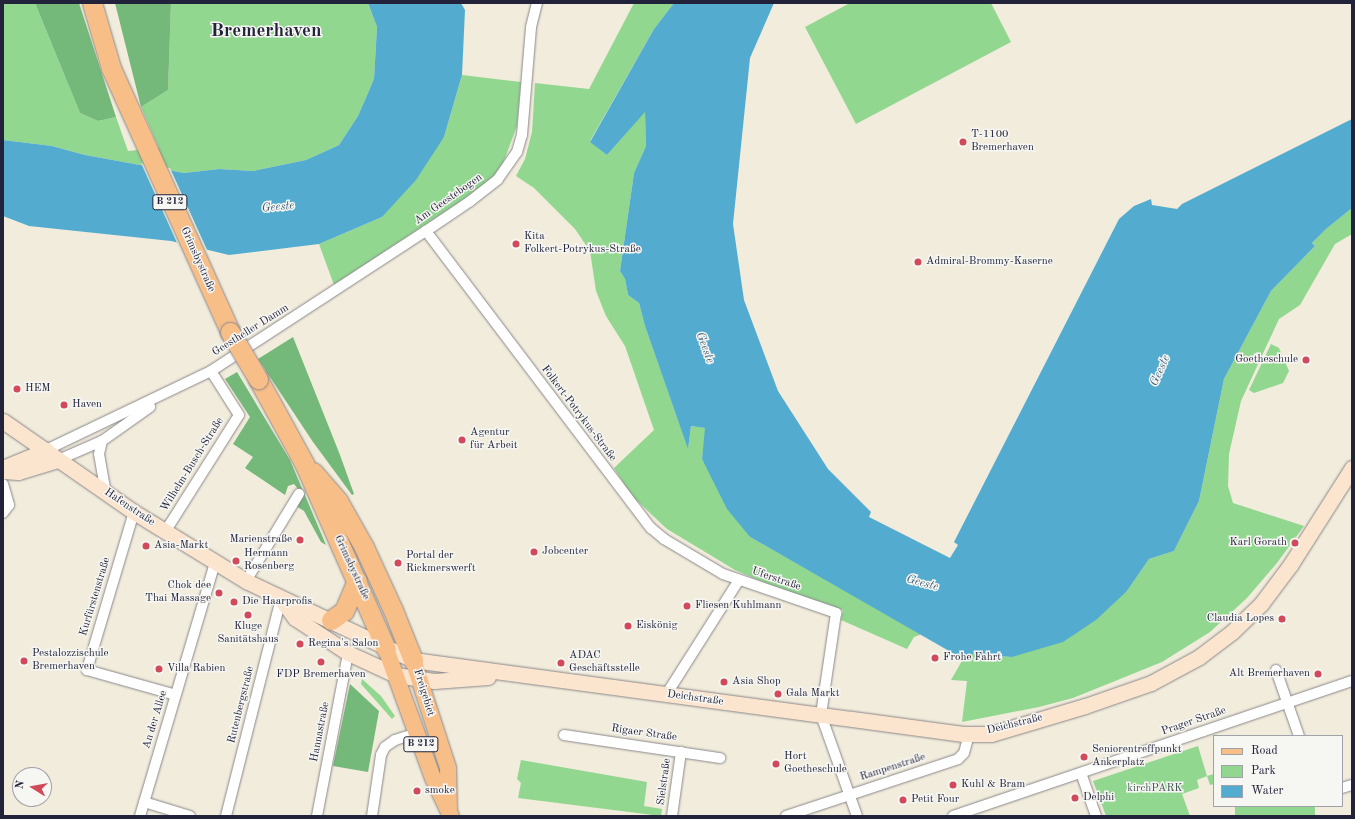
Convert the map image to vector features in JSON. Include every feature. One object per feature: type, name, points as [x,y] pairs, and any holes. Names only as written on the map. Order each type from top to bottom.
[{"type":"highway","name":"Grimsbystraße","points":[[92,3],[111,68],[210,289],[304,463],[386,649]]},
{"type":"highway","name":"Grimsbystraße","points":[[304,463],[338,501],[364,548],[393,610],[413,660]]},
{"type":"highway","points":[[331,620],[344,611],[357,581]]},
{"type":"main road","name":"Hafenstraße","points":[[3,421],[134,512],[246,581],[281,599],[297,604],[331,620],[386,649],[413,660]]},
{"type":"main road","points":[[3,470],[46,450]]},
{"type":"main road","points":[[3,470],[18,472],[58,460]]},
{"type":"main road","name":"Deichstraße","points":[[413,660],[506,674],[969,734],[991,734],[1085,706],[1151,683],[1204,654],[1232,632],[1261,604],[1291,564],[1352,468]]},
{"type":"main road","name":"Hafenstraße","points":[[281,599],[295,618],[348,653],[396,675]]},
{"type":"main road","name":"Grimsbystraße","points":[[386,649],[396,675]]},
{"type":"main road","name":"Freigebiet","points":[[413,660],[448,768],[450,814]]},
{"type":"main road","name":"Deichstraße","points":[[396,675],[420,680],[476,679],[506,674]]},
{"type":"main road","name":"B 212","points":[[396,675],[436,786],[450,814]]},
{"type":"street","name":"Am Geestebogen","points":[[340,288],[484,191],[509,166],[518,152],[522,134],[531,27],[537,3]]},
{"type":"street","name":"Folkert-Potrykus-Straße","points":[[426,231],[642,518],[664,539],[723,574],[739,580]]},
{"type":"street","name":"Geestheller Damm","points":[[46,450],[173,391],[211,371],[340,288]]},
{"type":"street","name":"Wilhelm-Busch-Straße","points":[[165,532],[239,415],[211,371]]},
{"type":"street","name":"Geestheller Damm","points":[[58,460],[102,441],[173,391]]},
{"type":"street","points":[[102,441],[99,454],[106,493]]},
{"type":"street","points":[[3,484],[10,505],[3,514]]},
{"type":"street","points":[[246,581],[299,494]]},
{"type":"street","name":"Kurfürstenstraße","points":[[134,512],[87,670],[176,695]]},
{"type":"street","name":"An der Allee","points":[[140,816],[215,562]]},
{"type":"street","name":"Uferstraße","points":[[666,695],[739,580],[836,613],[821,715]]},
{"type":"street","name":"Rutenbergstraße","points":[[226,816],[281,599]]},
{"type":"street","name":"Hannastraße","points":[[317,816],[348,653]]},
{"type":"street","points":[[1276,670],[1299,735]]},
{"type":"street","name":"Prager Straße","points":[[953,816],[1352,681]]},
{"type":"street","points":[[821,715],[857,816]]},
{"type":"street","points":[[372,816],[381,755],[385,747],[395,740],[417,733]]},
{"type":"street","name":"Rampenstraße","points":[[786,816],[958,759],[964,753],[969,734]]},
{"type":"street","name":"Rigaer Straße","points":[[564,735],[720,758]]},
{"type":"street","name":"Sielstraße","points":[[672,816],[681,752]]},
{"type":"street","points":[[1081,773],[1096,816]]},
{"type":"street","points":[[144,802],[190,816]]},
{"type":"green space","points":[[3,3],[35,3],[80,113],[98,121],[116,117],[128,151],[159,148],[141,107],[168,90],[171,3],[368,3],[377,27],[374,79],[358,116],[339,145],[306,160],[253,171],[219,169],[184,173],[85,155],[52,146],[3,140]]},
{"type":"green space","points":[[35,3],[79,3],[116,117],[98,121],[80,113]]},
{"type":"green space","points":[[115,3],[171,3],[168,90],[141,107]]},
{"type":"green space","points":[[634,3],[674,3],[654,29],[590,141],[607,155],[645,111],[646,146],[634,173],[620,271],[625,279],[628,295],[639,303],[645,326],[688,448],[691,426],[706,428],[702,459],[750,537],[922,634],[914,637],[907,649],[841,620],[843,610],[770,585],[735,570],[667,529],[632,496],[614,468],[654,430],[625,346],[606,316],[596,291],[590,251],[575,229],[534,188],[516,176],[525,159],[532,132],[535,83],[589,89]]},
{"type":"green space","points":[[850,3],[991,3],[1011,42],[856,124],[805,27]]},
{"type":"green space","points":[[462,75],[521,82],[517,126],[502,166],[494,177],[476,191],[334,285],[319,244],[382,217],[444,137]]},
{"type":"green space","points":[[1352,208],[1352,234],[1335,244],[1300,305],[1279,319],[1241,401],[1229,454],[1228,486],[1233,503],[1304,526],[1277,563],[1247,598],[1210,632],[1162,662],[1073,698],[1039,707],[962,722],[967,681],[951,680],[963,659],[966,660],[970,654],[1012,657],[1127,591],[1149,559],[1174,551],[1199,501],[1224,379],[1271,291],[1315,246],[1312,243],[1326,229]]},
{"type":"green space","points":[[293,337],[340,455],[354,494],[352,495],[313,442],[258,359]]},
{"type":"green space","points":[[1271,344],[1279,348],[1289,371],[1283,383],[1254,393],[1249,390]]},
{"type":"green space","points":[[237,372],[290,460],[326,545],[321,542],[304,511],[296,506],[301,493],[294,484],[288,486],[285,495],[245,468],[253,457],[233,444],[250,417],[225,379]]},
{"type":"green space","points":[[362,679],[381,696],[395,716],[392,719],[361,684]]},
{"type":"green space","points":[[350,684],[379,711],[368,772],[333,766]]},
{"type":"green space","name":"kirchPARK","points":[[1198,746],[1207,776],[1197,780],[1199,788],[1182,794],[1190,816],[1106,816],[1093,781]]},
{"type":"green space","points":[[521,760],[647,782],[644,806],[662,809],[661,816],[518,798],[521,783],[517,779]]},
{"type":"green space","points":[[1213,774],[1213,784],[1210,785],[1207,776]]},
{"type":"green space","points":[[1235,807],[1315,807],[1315,816],[1235,816]]},
{"type":"water","name":"Geeste","points":[[368,3],[461,3],[465,10],[462,75],[444,137],[416,180],[382,217],[319,244],[229,255],[171,241],[29,226],[3,216],[3,140],[52,146],[85,155],[184,173],[219,169],[253,171],[306,160],[339,145],[358,116],[374,79],[377,27]]},
{"type":"water","name":"Geeste","points":[[674,3],[774,3],[750,58],[733,224],[744,300],[778,391],[828,469],[871,512],[869,517],[950,558],[958,545],[954,542],[1119,219],[1134,206],[1151,199],[1152,205],[1177,209],[1182,204],[1352,119],[1352,208],[1326,229],[1312,243],[1315,246],[1271,291],[1224,379],[1199,501],[1174,551],[1149,559],[1127,591],[1096,620],[1063,642],[1012,657],[970,654],[966,660],[963,659],[750,537],[727,509],[702,459],[705,428],[691,426],[688,449],[645,326],[639,303],[628,295],[625,279],[620,271],[634,173],[646,146],[645,112],[607,155],[590,142],[654,29]]},
{"type":"pier","points":[[141,163],[170,168],[208,252],[178,245]]},
{"type":"place","name":"T-1100 Bremerhaven","points":[[963,142]]},
{"type":"place","name":"Kita Folkert-Potrykus-Straße","points":[[516,244]]},
{"type":"place","name":"Admiral-Brommy-Kaserne","points":[[918,262]]},
{"type":"place","name":"Goetheschule","points":[[1306,360]]},
{"type":"place","name":"HEM","points":[[17,389]]},
{"type":"place","name":"Haven","points":[[64,405]]},
{"type":"place","name":"Agentur für Arbeit","points":[[462,440]]},
{"type":"place","name":"Marienstraße","points":[[300,540]]},
{"type":"place","name":"Karl Gorath","points":[[1295,543]]},
{"type":"place","name":"Asia-Markt","points":[[146,546]]},
{"type":"place","name":"Jobcenter","points":[[534,552]]},
{"type":"place","name":"Hermann Rosenberg","points":[[236,561]]},
{"type":"place","name":"Portal der Rickmerswerft","points":[[398,563]]},
{"type":"place","name":"Chok dee Thai Massage","points":[[219,593]]},
{"type":"place","name":"Die Haarprofis","points":[[234,602]]},
{"type":"place","name":"Fliesen Kuhlmann","points":[[687,606]]},
{"type":"place","name":"Kluge Sanitätshaus","points":[[248,615]]},
{"type":"place","name":"Claudia Lopes","points":[[1282,619]]},
{"type":"place","name":"Eiskönig","points":[[628,626]]},
{"type":"place","name":"Regina's Salon","points":[[300,644]]},
{"type":"place","name":"Frohe Fahrt","points":[[935,658]]},
{"type":"place","name":"Pestalozzischule Bremerhaven","points":[[24,661]]},
{"type":"place","name":"FDP Bremerhaven","points":[[321,662]]},
{"type":"place","name":"ADAC Geschäftsstelle","points":[[561,663]]},
{"type":"place","name":"Villa Rabien","points":[[159,669]]},
{"type":"place","name":"Alt Bremerhaven","points":[[1318,674]]},
{"type":"place","name":"Asia Shop","points":[[724,682]]},
{"type":"place","name":"Gala Markt","points":[[778,694]]},
{"type":"place","name":"Seniorentreffpunkt Ankerplatz","points":[[1084,757]]},
{"type":"place","name":"Hort Goetheschule","points":[[776,764]]},
{"type":"place","name":"Kuhl & Bram","points":[[953,785]]},
{"type":"place","name":"smoke","points":[[417,791]]},
{"type":"place","name":"Delphi","points":[[1075,798]]},
{"type":"place","name":"Petit Four","points":[[903,800]]},
{"type":"district","name":"Bremerhaven","points":[[266,32]]}]
